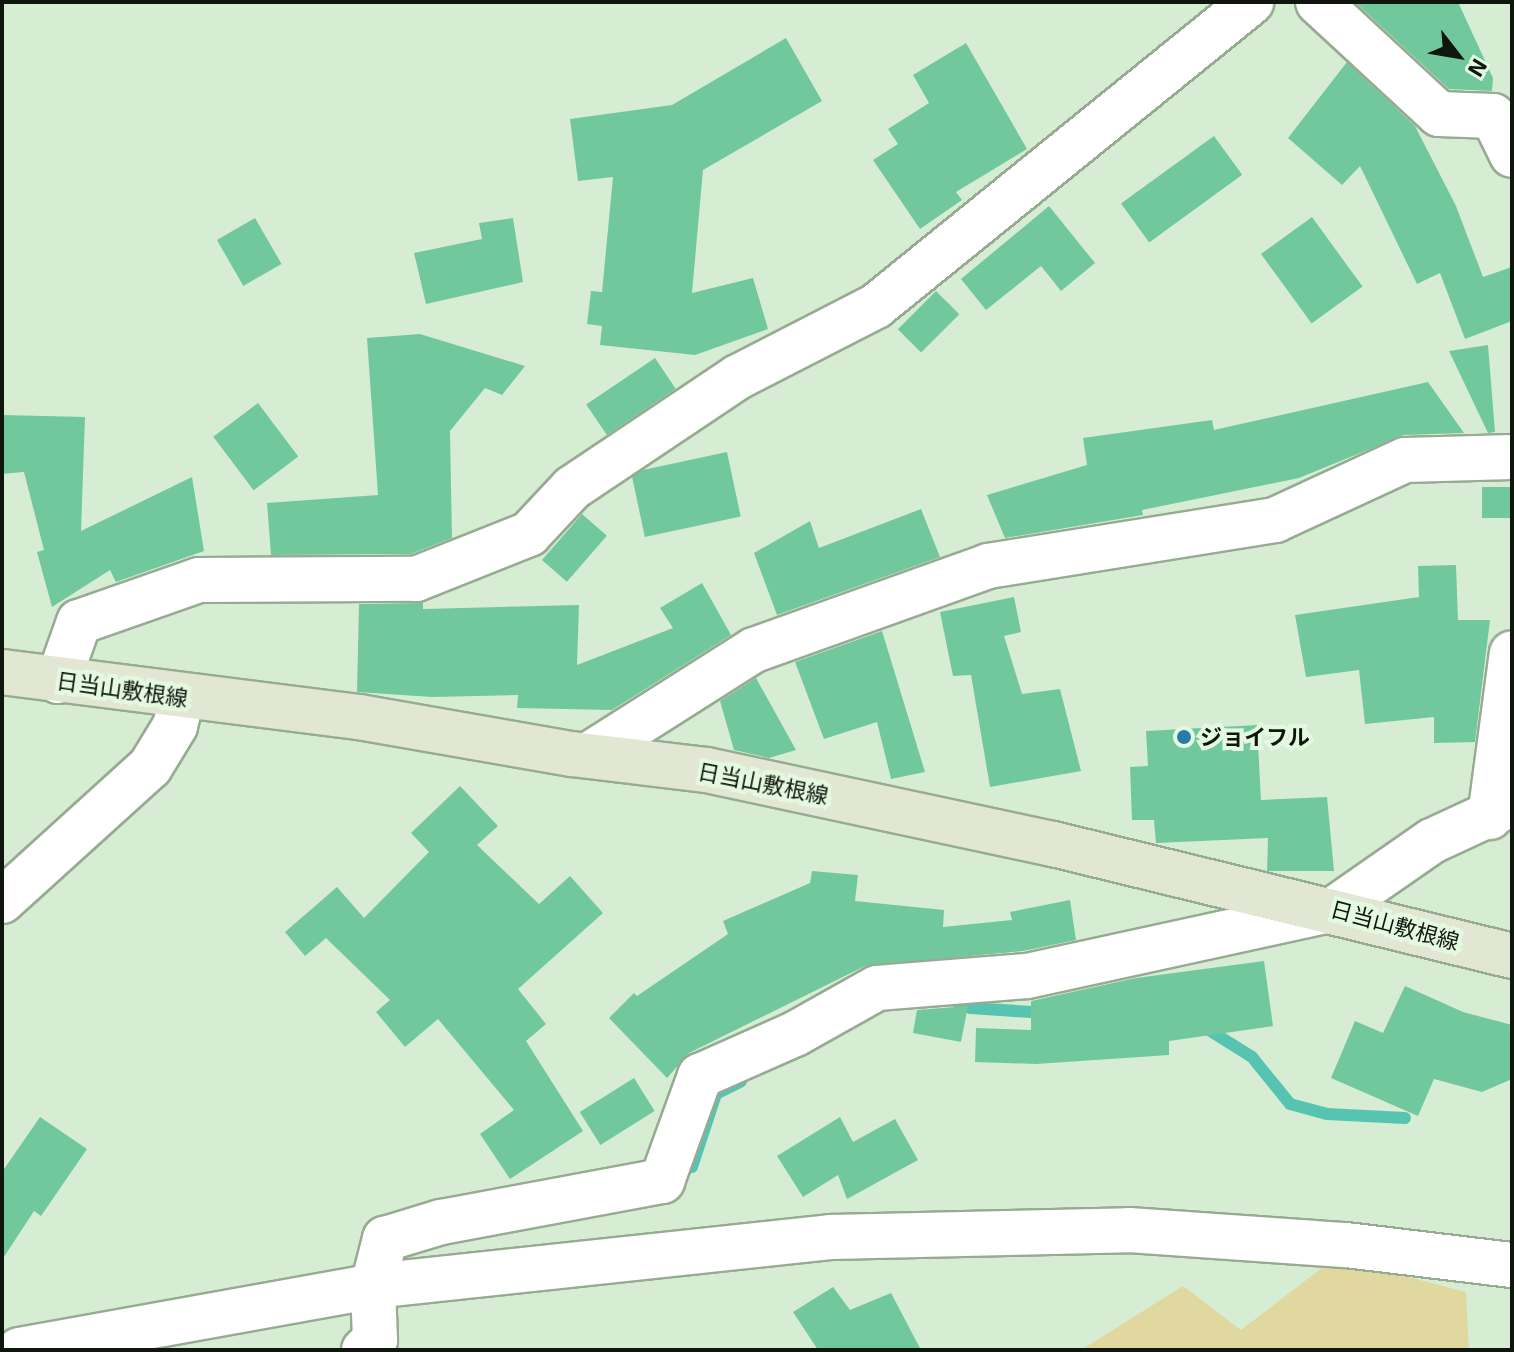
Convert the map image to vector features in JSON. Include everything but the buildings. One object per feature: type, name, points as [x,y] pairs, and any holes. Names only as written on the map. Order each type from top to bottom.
[{"type":"main road","name":"日当山敷根線","points":[[2,672],[359,717],[707,770],[1334,909],[1512,956]]},
{"type":"street","points":[[58,681],[79,622],[199,580],[416,579],[529,534],[572,488],[738,377],[876,306],[1251,2]]},
{"type":"street","points":[[1318,2],[1439,114],[1503,104],[1512,155]]},
{"type":"street","points":[[590,754],[754,650],[988,566],[1275,520],[1405,460],[1512,457]]},
{"type":"street","points":[[364,1350],[375,1340],[373,1286],[385,1239],[441,1222],[662,1181],[700,1076],[795,1034],[877,988],[1027,976],[1334,909],[1432,841],[1501,810],[1512,653]]},
{"type":"street","points":[[2,901],[150,767],[175,726],[182,697]]},
{"type":"street","points":[[19,1350],[373,1286],[831,1237],[1129,1230],[1346,1245],[1512,1265]]},
{"type":"shaded area","points":[[1335,1258],[1466,1292],[1469,1350],[1081,1350],[1183,1286],[1241,1330]]},
{"type":"waterway","points":[[947,997],[971,1008],[1046,1013]]},
{"type":"waterway","points":[[1201,1025],[1252,1057],[1290,1104],[1327,1114],[1405,1118]]},
{"type":"waterway","points":[[692,1167],[716,1094],[741,1081]]},
{"type":"place","name":"ジョイフル","points":[[1184,737]]}]
